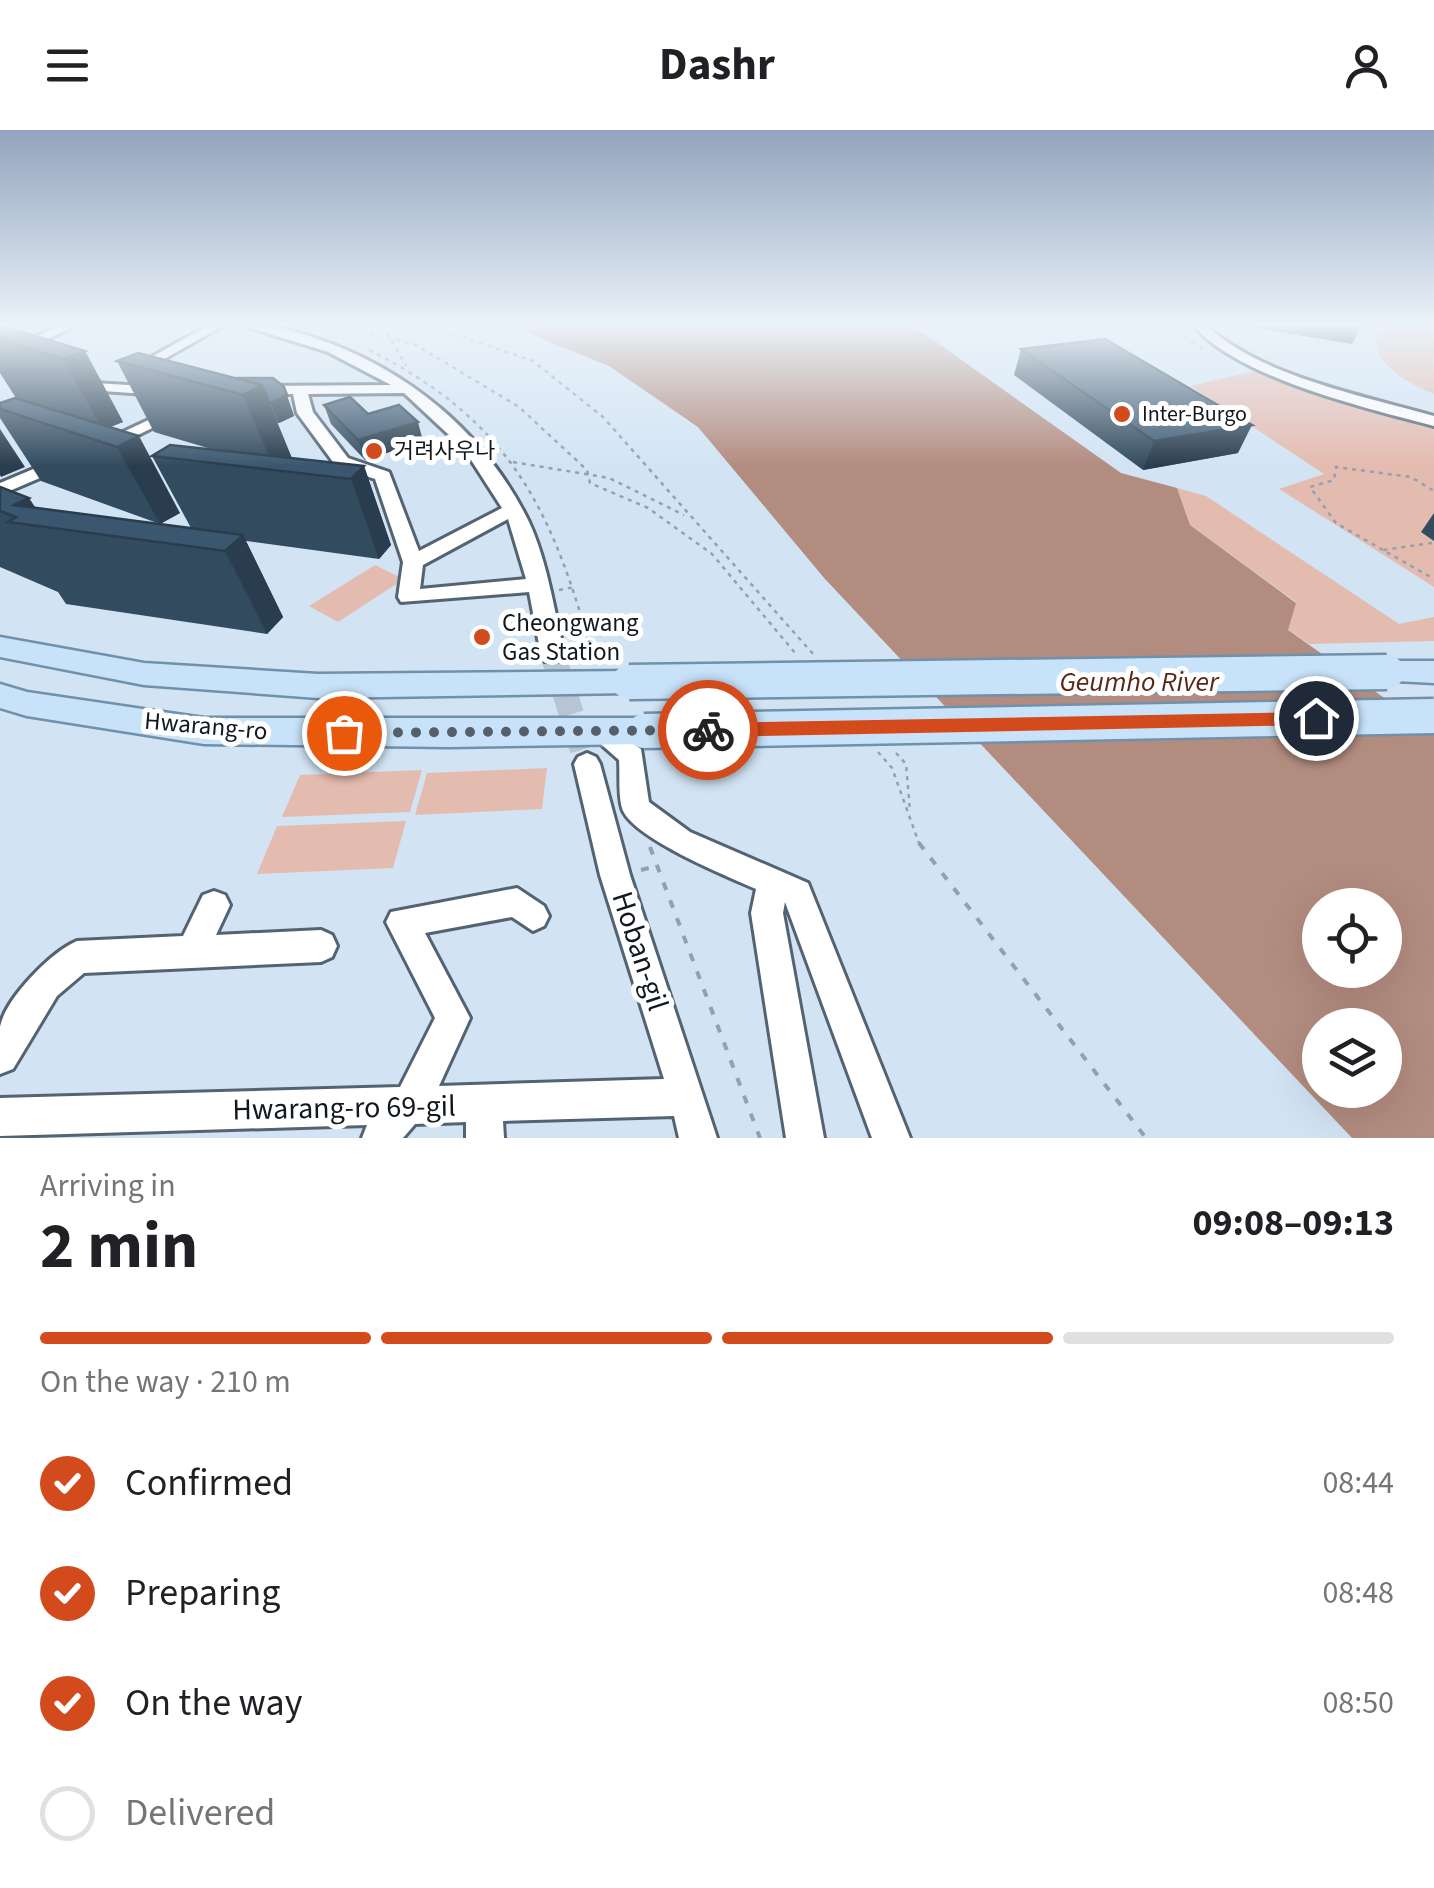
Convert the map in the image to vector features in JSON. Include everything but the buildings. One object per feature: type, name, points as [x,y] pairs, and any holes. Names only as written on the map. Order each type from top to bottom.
[{"type":"main road","name":"Hwarang-ro","points":[[0,647],[144,674],[318,686],[1434,672]]},
{"type":"main road","name":"Hwarang-ro","points":[[0,696],[26,704],[204,731],[448,734],[1434,716]]},
{"type":"street","points":[[127,374],[131,372]]},
{"type":"street","points":[[303,390],[346,372]]},
{"type":"street","points":[[380,372],[440,412],[483,462],[520,522],[554,654]]},
{"type":"street","points":[[1286,372],[1434,421]]},
{"type":"street","points":[[66,384],[175,391]]},
{"type":"street","points":[[233,391],[409,388]]},
{"type":"street","points":[[303,390],[305,412],[342,462],[383,476],[413,562],[408,597],[535,585]]},
{"type":"street","points":[[88,451],[191,406]]},
{"type":"street","points":[[0,490],[71,458]]},
{"type":"street","points":[[413,562],[512,510]]},
{"type":"street","points":[[598,730],[632,756],[636,808],[680,841],[798,892],[890,1138]]},
{"type":"street","name":"Hoban-gil","points":[[587,764],[615,875],[698,1138]]},
{"type":"street","points":[[773,882],[767,913],[805,1138]]},
{"type":"street","points":[[397,1118],[452,1018],[402,922],[517,902],[533,916]]},
{"type":"street","points":[[193,950],[214,905]]},
{"type":"street","points":[[0,1056],[45,984],[76,957],[321,946]]},
{"type":"street","name":"Hwarang-ro 69-gil","points":[[0,1117],[130,1126],[397,1118],[484,1121],[688,1097]]},
{"type":"path","points":[[548,372],[602,416],[824,666]]},
{"type":"path","points":[[512,462],[609,478],[690,519]]},
{"type":"path","points":[[1434,491],[1411,477],[1336,467],[1334,480],[1310,487],[1336,523],[1434,579]]},
{"type":"path","points":[[1383,550],[1432,543]]},
{"type":"path","points":[[894,750],[906,764],[910,818]]},
{"type":"path","points":[[636,808],[760,1138]]},
{"type":"shaded area","points":[[1265,372],[1434,428],[1434,587],[1279,489],[1324,474],[1191,386]]},
{"type":"shaded area","points":[[1396,372],[1434,372],[1434,394],[1412,384]]},
{"type":"shaded area","points":[[1177,488],[1206,496],[1399,624],[1434,617],[1434,641],[1309,644],[1287,629],[1296,602],[1190,525]]},
{"type":"shaded area","points":[[375,565],[404,579],[338,622],[309,606]]},
{"type":"shaded area","points":[[547,768],[542,809],[415,815],[427,773]]},
{"type":"shaded area","points":[[422,770],[410,812],[282,817],[300,775]]},
{"type":"shaded area","points":[[406,821],[393,868],[257,874],[277,826]]},
{"type":"water","name":"Geumho River","points":[[618,372],[978,372],[1121,473],[1177,488],[1190,525],[1296,603],[1288,630],[1434,733],[1434,1138],[1352,1138],[1324,1108],[1402,1108],[1402,1008],[1302,1008],[1302,1085],[825,579],[698,427]]},
{"type":"tunnel","points":[[553,655],[587,764]]},
{"type":"way so far","points":[[344,733],[708,730]]},
{"type":"place","name":"Inter-Burgo","points":[[1122,414]]},
{"type":"place","name":"거려사우나","points":[[374,451]]},
{"type":"place","name":"Cheongwang Gas Station","points":[[482,637]]},
{"type":"route","points":[[708,730],[1316,718]]}]
